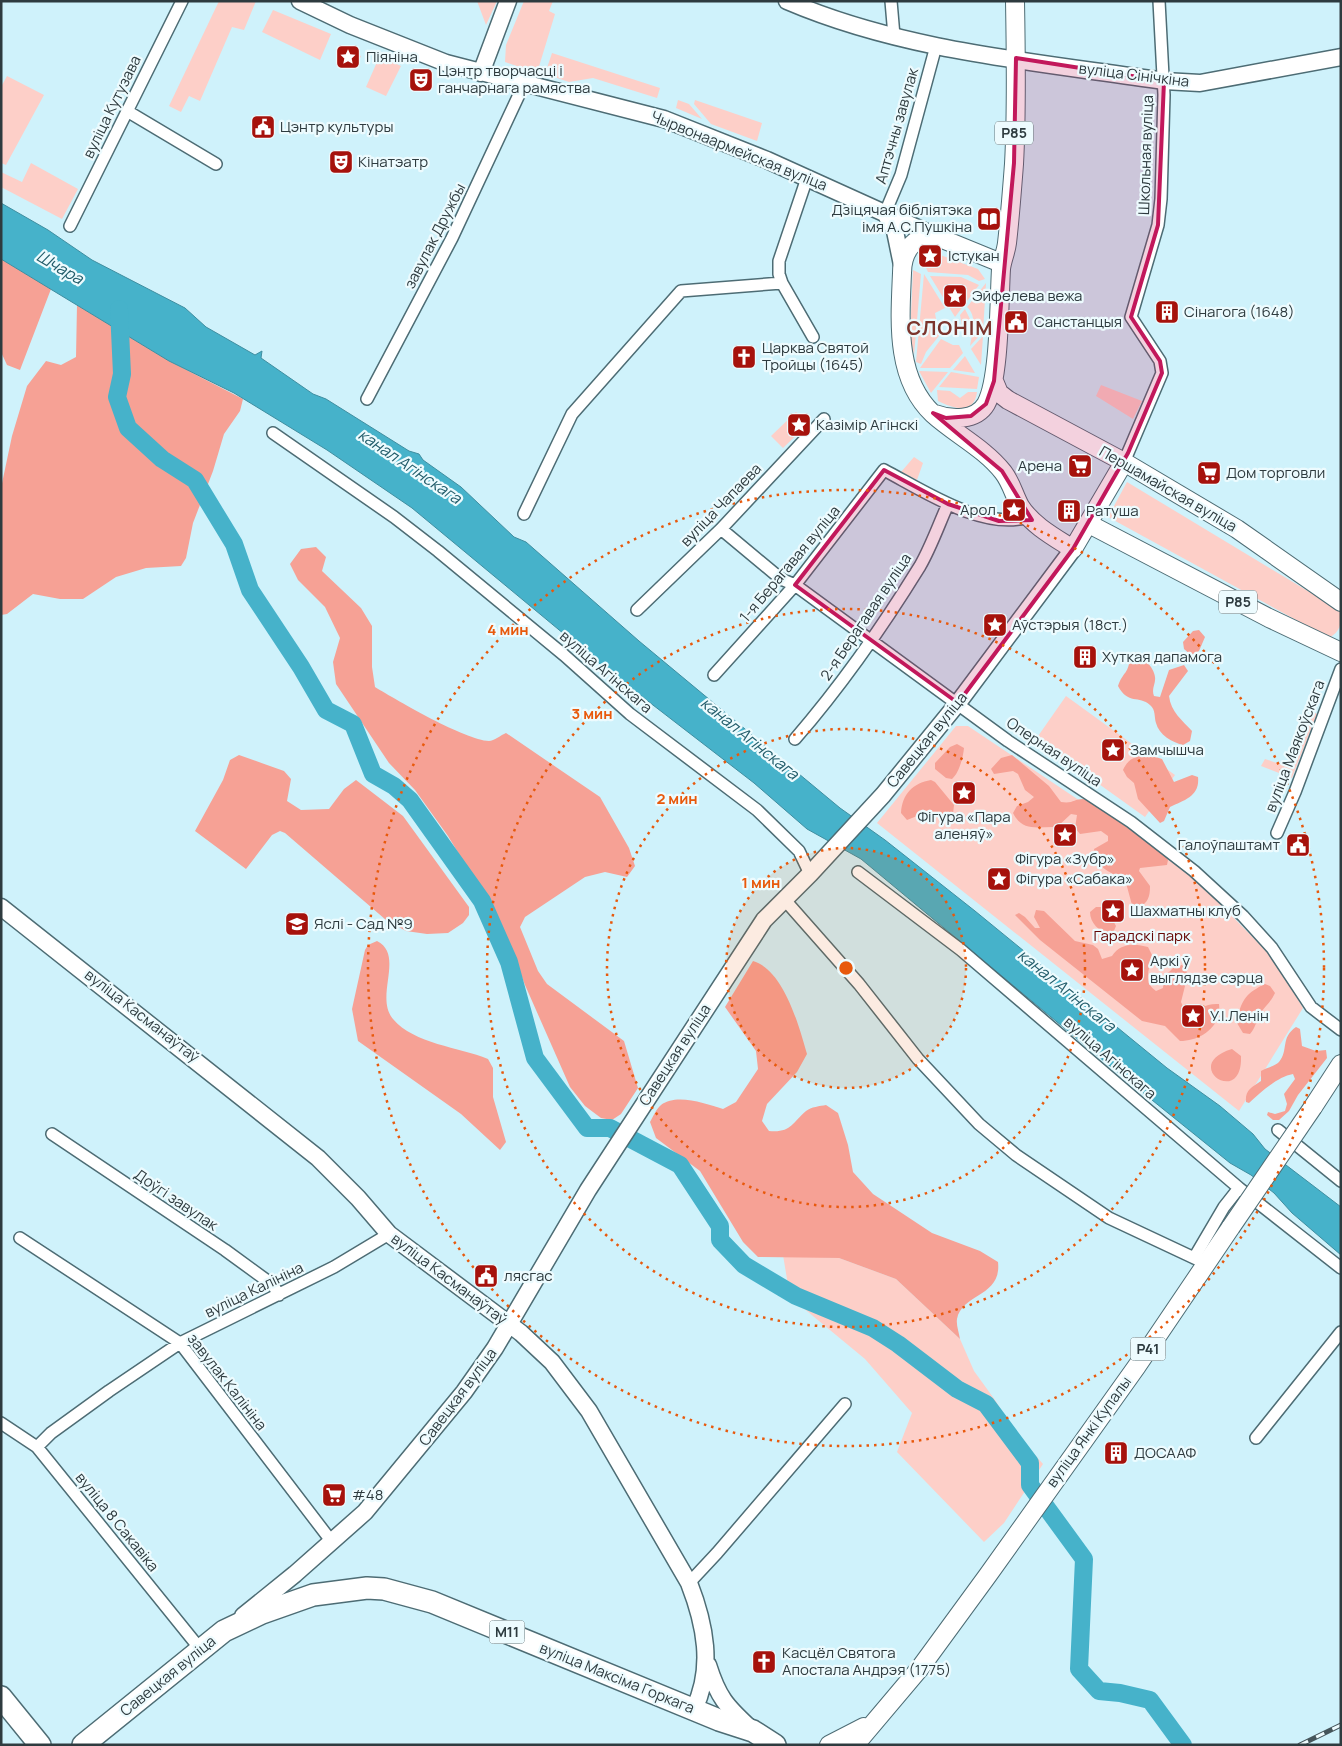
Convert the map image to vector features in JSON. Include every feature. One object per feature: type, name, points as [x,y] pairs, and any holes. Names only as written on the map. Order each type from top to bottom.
[{"type":"highway","name":"вуліца Максіма Горкага","points":[[224,1631],[262,1613],[313,1595],[367,1588],[384,1589],[413,1596],[694,1709],[719,1720],[749,1738],[775,1745]]},
{"type":"highway","name":"Савецкая вуліца","points":[[83,1745],[224,1631]]},
{"type":"highway","points":[[1,1696],[40,1745]]},
{"type":"main road","name":"Чырвонаармейская вуліца","points":[[300,1],[412,51],[481,73],[664,119],[807,178],[935,236],[1002,263]]},
{"type":"main road","points":[[481,73],[508,1]]},
{"type":"main road","name":"вуліца Сінічкіна","points":[[787,1],[867,30],[936,46],[1164,81],[1200,83],[1341,57]]},
{"type":"main road","name":"Р85","points":[[933,413],[946,418],[971,416],[986,404],[994,381],[1002,263],[1007,242],[1013,168],[1016,58],[1015,1]]},
{"type":"main road","points":[[885,213],[895,231],[902,265],[900,337],[905,363],[913,384],[933,413],[979,449],[1002,471],[1029,516],[1052,536],[1073,549]]},
{"type":"main road","points":[[902,265],[909,249],[917,239],[924,236],[935,236]]},
{"type":"main road","name":"Першамайская вуліца","points":[[994,381],[999,393],[1008,400],[1124,462],[1237,529],[1341,602]]},
{"type":"main road","name":"Савецкая вуліца","points":[[224,1631],[295,1574],[365,1512],[427,1439],[483,1366],[588,1190],[760,924],[815,869],[883,795],[958,703],[1073,549],[1124,462]]},
{"type":"main road","name":"Р85","points":[[1089,524],[1321,644]]},
{"type":"main road","points":[[1321,644],[1341,640]]},
{"type":"main road","points":[[1321,644],[1341,652]]},
{"type":"main road","name":"вуліца Касманаўтаў","points":[[1,907],[318,1158],[358,1198],[390,1234],[508,1324],[552,1362],[589,1412],[689,1583],[700,1613],[706,1656],[703,1687],[694,1709]]},
{"type":"main road","name":"вуліца Янкі Купалы","points":[[855,1745],[920,1668],[988,1575],[1061,1470],[1137,1366],[1200,1261],[1231,1227],[1341,1064]]},
{"type":"main road","points":[[295,1574],[313,1595]]},
{"type":"main road","points":[[706,1656],[716,1690],[749,1738]]},
{"type":"main road","name":"вуліца Янкі Купалы","points":[[829,1745],[878,1719]]},
{"type":"street","name":"вуліца Кутузава","points":[[70,226],[182,1]]},
{"type":"street","points":[[890,1],[894,36]]},
{"type":"street","name":"Школьная вуліца","points":[[1134,307],[1158,225],[1164,120],[1164,81],[1159,1]]},
{"type":"street","name":"Аптэчны завулак","points":[[885,213],[901,175],[936,46]]},
{"type":"street","name":"завулак Дружбы","points":[[367,399],[452,238],[524,84]]},
{"type":"street","points":[[127,111],[216,164]]},
{"type":"street","points":[[807,178],[778,261],[782,284],[813,337]]},
{"type":"street","points":[[524,514],[572,414],[681,291],[782,284]]},
{"type":"street","name":"Савецкая вуліца","points":[[1124,462],[1162,373],[1160,360],[1141,335],[1131,317],[1134,307]]},
{"type":"street","name":"вуліца Чапаева","points":[[637,610],[722,529],[824,418]]},
{"type":"street","name":"вуліца Агінскага","points":[[273,433],[394,517],[438,551],[564,655],[630,714],[757,810],[815,869]]},
{"type":"street","name":"1-я Берагавая вуліца","points":[[714,675],[795,585],[884,470],[948,504]]},
{"type":"street","points":[[948,504],[999,521],[1015,521],[1029,516]]},
{"type":"street","name":"2-я Берагавая вуліца","points":[[795,739],[819,711],[921,565],[948,504]]},
{"type":"street","name":"Оперная вуліца","points":[[722,529],[781,579],[795,585],[1008,741],[1131,822],[1194,871],[1243,916],[1272,948],[1310,1007],[1341,1030]]},
{"type":"street","name":"вуліца Маякоўскага","points":[[1277,833],[1295,792],[1341,669]]},
{"type":"street","name":"вуліца Агінскага","points":[[858,872],[961,950],[1239,1188],[1341,1268]]},
{"type":"street","points":[[784,899],[859,984],[918,1059],[979,1124],[1016,1155],[1109,1218],[1200,1261],[1224,1207],[1239,1188]]},
{"type":"street","points":[[1278,1130],[1341,1181]]},
{"type":"street","name":"Доўгі завулак","points":[[52,1134],[233,1256],[273,1285],[280,1294]]},
{"type":"street","name":"вуліца Калініна","points":[[37,1447],[51,1433],[180,1343],[334,1267],[390,1234]]},
{"type":"street","name":"завулак Калініна","points":[[20,1238],[180,1343],[332,1542]]},
{"type":"street","points":[[1256,1438],[1341,1332]]},
{"type":"street","points":[[689,1583],[846,1404]]},
{"type":"street","name":"вуліца 8 Сакавіка","points":[[1,1423],[37,1447],[201,1650]]},
{"type":"highlighted area","points":[[1016,58],[1164,81],[1158,225],[1131,317],[1160,361],[1162,373],[1128,453],[1073,549],[958,703],[795,585],[884,470],[948,504],[999,521],[1032,520],[1002,471],[933,413],[946,418],[971,416],[986,404],[994,381],[1014,163]]},
{"type":"green space","points":[[219,1],[256,1],[244,30],[232,27],[200,101],[189,96],[181,112],[169,106]]},
{"type":"green space","points":[[477,1],[497,1],[486,25]]},
{"type":"green space","points":[[524,1],[553,1],[549,11],[555,14],[537,73],[505,62],[506,45]]},
{"type":"green space","points":[[273,10],[331,34],[320,60],[262,32]]},
{"type":"green space","points":[[347,50],[361,56],[355,69],[341,63]]},
{"type":"green space","points":[[552,53],[660,88],[657,98],[593,78],[569,82],[545,74]]},
{"type":"green space","points":[[384,58],[401,66],[386,96],[366,87],[377,62],[382,62]]},
{"type":"green space","points":[[7,76],[44,95],[6,165],[1,163],[1,87]]},
{"type":"green space","points":[[678,100],[689,104],[702,119],[676,108]]},
{"type":"green space","points":[[695,100],[762,123],[757,141],[711,124],[694,104]]},
{"type":"green space","points":[[31,163],[78,189],[62,219],[1,187],[1,172],[22,182]]},
{"type":"green space","points":[[927,250],[978,269],[985,279],[979,281],[968,275],[928,272],[919,253]]},
{"type":"green space","points":[[913,270],[921,274],[914,355],[910,336]]},
{"type":"green space","points":[[924,274],[945,308],[935,313],[939,336],[926,352],[921,364],[916,362]]},
{"type":"green space","points":[[930,276],[961,277],[979,285],[955,317]]},
{"type":"green space","points":[[986,283],[983,332],[970,346],[973,321],[967,307]]},
{"type":"green space","points":[[965,309],[971,321],[968,332],[962,327],[960,315]]},
{"type":"green space","points":[[983,336],[981,365],[971,349]]},
{"type":"green space","points":[[941,339],[953,345],[959,345],[963,353],[950,368],[920,368]]},
{"type":"green space","points":[[965,356],[975,373],[953,370]]},
{"type":"green space","points":[[919,371],[948,372],[931,393]]},
{"type":"green space","points":[[951,372],[979,377],[977,389],[939,387]]},
{"type":"green space","points":[[1101,385],[1142,401],[1133,419],[1096,396]]},
{"type":"green space","points":[[937,390],[950,391],[960,398],[968,392],[977,392],[972,405],[956,408],[938,401]]},
{"type":"green space","points":[[796,412],[808,424],[783,448],[771,436]]},
{"type":"green space","points":[[914,457],[923,463],[917,480],[901,472]]},
{"type":"green space","points":[[1127,482],[1341,611],[1338,630],[1329,638],[1108,517]]},
{"type":"green space","points":[[1066,696],[1175,775],[1145,817],[1036,739]]},
{"type":"green space","points":[[1312,711],[1317,714],[1292,778],[1261,766],[1265,759],[1289,767]]},
{"type":"green space","name":"Гарадскі парк","points":[[956,726],[968,726],[1194,877],[1274,959],[1303,1008],[1239,1111],[877,823]]},
{"type":"green space","points":[[783,1255],[839,1258],[896,1279],[960,1339],[974,1371],[1015,1432],[1043,1464],[1004,1523],[984,1542],[897,1452],[912,1413],[865,1359],[790,1297]]},
{"type":"shaded area","points":[[1,259],[51,289],[20,370],[7,365],[1,352]]},
{"type":"shaded area","points":[[77,305],[169,361],[243,399],[240,411],[224,434],[213,471],[193,523],[186,558],[181,566],[146,568],[116,577],[83,599],[60,599],[33,594],[7,614],[1,615],[1,488],[12,436],[27,386],[46,361],[61,365],[76,357]]},
{"type":"shaded area","points":[[316,547],[326,557],[322,571],[361,608],[372,626],[372,667],[375,687],[432,719],[478,739],[489,741],[506,733],[600,797],[629,848],[635,866],[627,877],[605,872],[585,877],[525,917],[520,927],[538,971],[547,984],[624,1041],[638,1088],[621,1114],[612,1120],[601,1118],[585,1106],[570,1087],[525,985],[501,923],[448,836],[415,790],[389,763],[336,684],[333,662],[340,638],[325,607],[298,580],[290,564],[301,549]]},
{"type":"shaded area","points":[[1199,630],[1205,637],[1199,651],[1191,655],[1184,649],[1183,642],[1193,631]]},
{"type":"shaded area","points":[[1135,652],[1147,662],[1154,673],[1154,696],[1160,697],[1169,670],[1184,665],[1188,671],[1169,696],[1172,707],[1192,731],[1190,741],[1183,745],[1170,740],[1160,731],[1150,705],[1142,700],[1126,696],[1118,686],[1127,670],[1130,655]]},
{"type":"shaded area","points":[[957,744],[964,748],[963,756],[957,773],[952,779],[946,778],[935,769],[935,763],[950,747]]},
{"type":"shaded area","points":[[239,755],[284,771],[291,779],[287,801],[301,810],[329,809],[344,789],[356,780],[403,816],[469,907],[469,915],[463,923],[448,933],[427,934],[406,931],[386,920],[285,833],[280,831],[272,835],[246,869],[195,831],[223,780],[230,760]]},
{"type":"shaded area","points":[[1012,755],[1049,786],[1061,802],[1083,799],[1088,801],[1166,855],[1167,865],[1140,868],[1139,871],[1150,886],[1149,896],[1144,904],[1138,908],[1132,905],[1126,883],[1106,870],[1098,862],[1094,849],[1108,841],[1108,836],[1101,831],[1080,834],[1075,828],[1077,815],[1071,814],[1057,827],[1027,826],[1017,819],[1013,813],[1017,806],[1028,802],[1034,797],[1025,790],[1018,774],[1013,771],[994,774],[991,769],[1001,758]]},
{"type":"shaded area","points":[[1149,755],[1162,759],[1174,782],[1192,775],[1198,777],[1197,789],[1194,793],[1170,807],[1164,821],[1160,823],[1138,799],[1134,783],[1123,770],[1128,762],[1134,758]]},
{"type":"shaded area","points":[[931,780],[935,782],[954,805],[953,814],[945,821],[927,812],[907,820],[901,813],[906,795],[919,784]]},
{"type":"shaded area","points":[[1096,907],[1102,907],[1115,923],[1116,926],[1113,933],[1109,935],[1105,933],[1093,923],[1090,912]]},
{"type":"shaded area","points":[[1036,910],[1044,911],[1075,941],[1093,945],[1098,949],[1102,959],[1112,956],[1123,946],[1138,945],[1148,947],[1152,955],[1148,979],[1156,991],[1163,988],[1164,977],[1175,966],[1182,965],[1188,974],[1181,1002],[1185,1011],[1219,1004],[1219,1012],[1213,1026],[1202,1035],[1180,1041],[1165,1026],[1142,1021],[1040,940],[1015,915],[1019,913],[1035,928],[1040,928],[1034,917]]},
{"type":"shaded area","points":[[377,941],[385,947],[389,956],[386,1000],[388,1010],[393,1019],[413,1034],[438,1044],[488,1059],[493,1068],[493,1097],[506,1142],[500,1150],[461,1114],[358,1041],[352,1009],[365,950],[368,945]]},
{"type":"shaded area","points":[[753,961],[764,966],[782,987],[795,1015],[807,1054],[797,1072],[767,1104],[762,1121],[769,1131],[787,1129],[808,1110],[826,1105],[838,1113],[848,1145],[853,1172],[873,1194],[932,1233],[980,1251],[998,1262],[998,1273],[994,1282],[960,1311],[957,1326],[960,1339],[896,1279],[839,1258],[758,1257],[743,1242],[700,1171],[656,1138],[650,1122],[661,1105],[675,1100],[683,1100],[700,1102],[723,1109],[736,1102],[758,1069],[756,1051],[725,1007]]},
{"type":"shaded area","points":[[1265,984],[1270,986],[1275,993],[1260,1014],[1250,1034],[1243,1033],[1237,1023],[1242,1003],[1249,994]]},
{"type":"shaded area","points":[[1296,1027],[1300,1029],[1302,1046],[1316,1051],[1326,1050],[1327,1058],[1298,1095],[1289,1111],[1279,1120],[1273,1120],[1267,1115],[1268,1112],[1275,1114],[1285,1111],[1287,1104],[1284,1094],[1295,1079],[1293,1074],[1275,1082],[1249,1103],[1246,1102],[1247,1095],[1249,1090],[1261,1081],[1261,1071],[1275,1065],[1282,1058],[1288,1035]]},
{"type":"shaded area","points":[[1232,1049],[1241,1056],[1239,1072],[1233,1080],[1225,1081],[1217,1078],[1212,1072],[1211,1064],[1217,1056]]},
{"type":"water","points":[[1,203],[48,230],[92,260],[185,308],[206,327],[255,355],[262,351],[261,358],[313,394],[326,399],[409,451],[419,454],[423,460],[461,487],[514,537],[526,542],[639,641],[840,808],[885,840],[975,911],[1167,1068],[1220,1106],[1253,1134],[1265,1149],[1341,1207],[1341,1255],[1292,1213],[1274,1193],[1251,1175],[1230,1163],[1116,1071],[861,859],[807,829],[754,783],[605,668],[412,508],[327,450],[234,393],[169,361],[1,259]]},
{"type":"waterway","points":[[119,309],[122,374],[117,397],[128,428],[162,459],[195,480],[234,544],[250,590],[301,667],[326,710],[353,724],[373,774],[394,786],[410,800],[482,901],[509,962],[535,1058],[587,1128],[610,1128],[680,1165],[720,1226],[720,1240],[744,1265],[796,1296],[873,1328],[898,1344],[957,1389],[986,1404],[1030,1463],[1030,1485],[1084,1559],[1079,1669],[1099,1691],[1120,1693],[1150,1700],[1183,1745]]},
{"type":"railway","points":[[1300,1745],[1341,1725]]},
{"type":"place","name":"Піяніна","points":[[348,57]]},
{"type":"place","name":"Цэнтр творчасці і ганчарнага рамяства","points":[[421,80]]},
{"type":"place","name":"Цэнтр культуры","points":[[263,127]]},
{"type":"place","name":"Кінатэатр","points":[[341,162]]},
{"type":"place","name":"Дзіцячая бібліятэка імя А.С.Пушкіна","points":[[989,219]]},
{"type":"place","name":"Істукан","points":[[930,256]]},
{"type":"place","name":"Эйфелева вежа","points":[[955,296]]},
{"type":"place","name":"Сінагога (1648)","points":[[1167,312]]},
{"type":"place","name":"Санстанцыя","points":[[1016,322]]},
{"type":"place","name":"Царква Святой Тройцы (1645)","points":[[744,357]]},
{"type":"place","name":"Казімір Агінскі","points":[[799,425]]},
{"type":"place","name":"Арена","points":[[1080,466]]},
{"type":"place","name":"Дом торговли","points":[[1209,473]]},
{"type":"place","name":"Арол","points":[[1014,510]]},
{"type":"place","name":"Ратуша","points":[[1069,511]]},
{"type":"place","name":"Аўстэрыя (18ст.)","points":[[995,625]]},
{"type":"place","name":"Хуткая дапамога","points":[[1085,657]]},
{"type":"place","name":"Замчышча","points":[[1113,750]]},
{"type":"place","name":"Фігура «Пара аленяў»","points":[[964,793]]},
{"type":"place","name":"Фігура «Зубр»","points":[[1065,835]]},
{"type":"place","name":"Галоўпаштамт","points":[[1298,845]]},
{"type":"place","name":"Фігура «Сабака»","points":[[999,879]]},
{"type":"place","name":"Шахматны клуб","points":[[1113,911]]},
{"type":"place","name":"Яслі - Сад №9","points":[[297,924]]},
{"type":"place","name":"Аркі ў выглядзе сэрца","points":[[1132,970]]},
{"type":"place","name":"У.І.Ленін","points":[[1193,1016]]},
{"type":"place","name":"лясгас","points":[[486,1276]]},
{"type":"place","name":"ДОСААФ","points":[[1116,1453]]},
{"type":"place","name":"#48","points":[[334,1495]]},
{"type":"place","name":"Касцёл Святога Апостала Андрэя (1775)","points":[[764,1662]]},
{"type":"district","name":"СЛОНІМ","points":[[950,328]]},
{"type":"water label","name":"Шчара","points":[[60,267]]},
{"type":"water label","name":"канал Агінскага","points":[[410,466]]},
{"type":"water label","name":"канал Агінскага","points":[[750,738]]},
{"type":"water label","name":"канал Агінскага","points":[[1067,990]]}]
